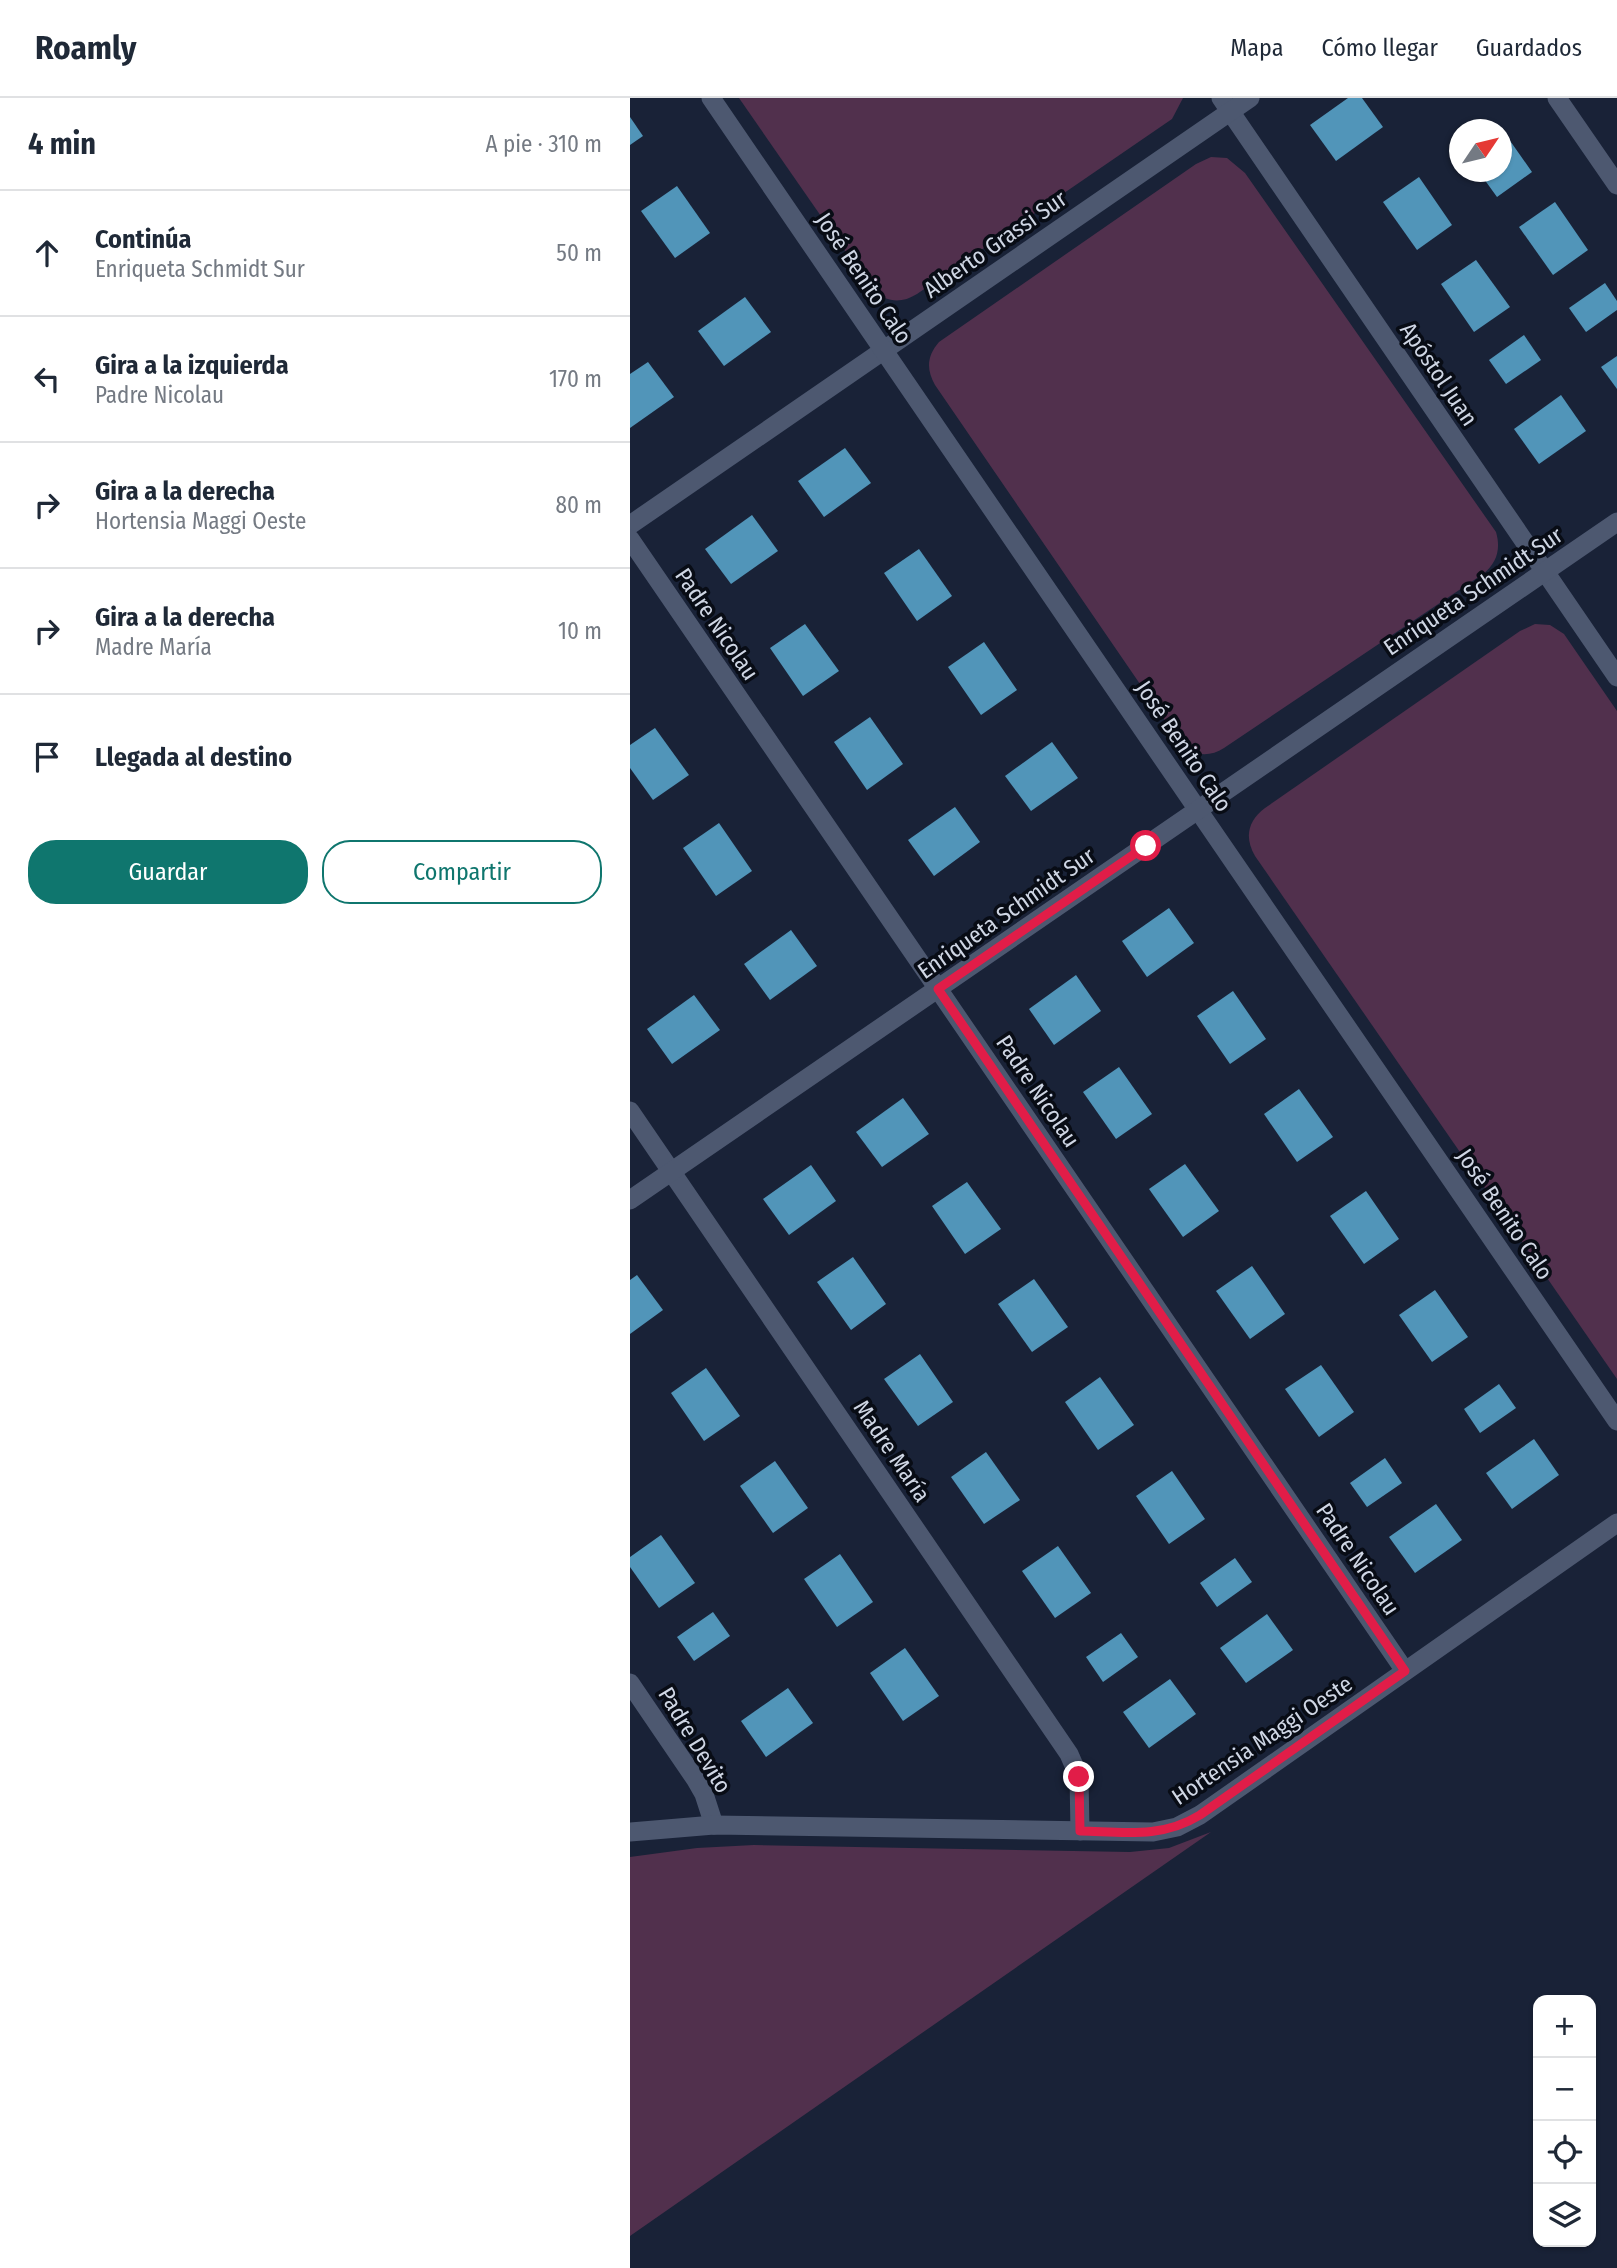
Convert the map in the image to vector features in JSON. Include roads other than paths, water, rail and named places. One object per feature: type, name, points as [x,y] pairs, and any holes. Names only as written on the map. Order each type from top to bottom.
[{"type":"street","name":"José Benito Calo","points":[[711,98],[1617,1421]]},
{"type":"street","name":"Alberto Grassi Sur","points":[[630,526],[884,350],[1226,105],[1250,98]]},
{"type":"street","points":[[1557,98],[1617,185]]},
{"type":"street","name":"Apóstol Juan","points":[[1226,105],[1617,677]]},
{"type":"street","name":"Enriqueta Schmidt Sur","points":[[630,1200],[1617,522]]},
{"type":"street","name":"Padre Nicolau","points":[[630,539],[1405,1671]]},
{"type":"street","name":"Madre María","points":[[630,1111],[1069,1754],[1079,1777],[1080,1831]]},
{"type":"street","name":"Hortensia Maggi Oeste","points":[[630,1832],[714,1825],[1153,1832],[1177,1827],[1200,1815],[1617,1523]]},
{"type":"street","name":"Padre Devito","points":[[630,1683],[696,1780],[704,1794],[714,1825]]}]
